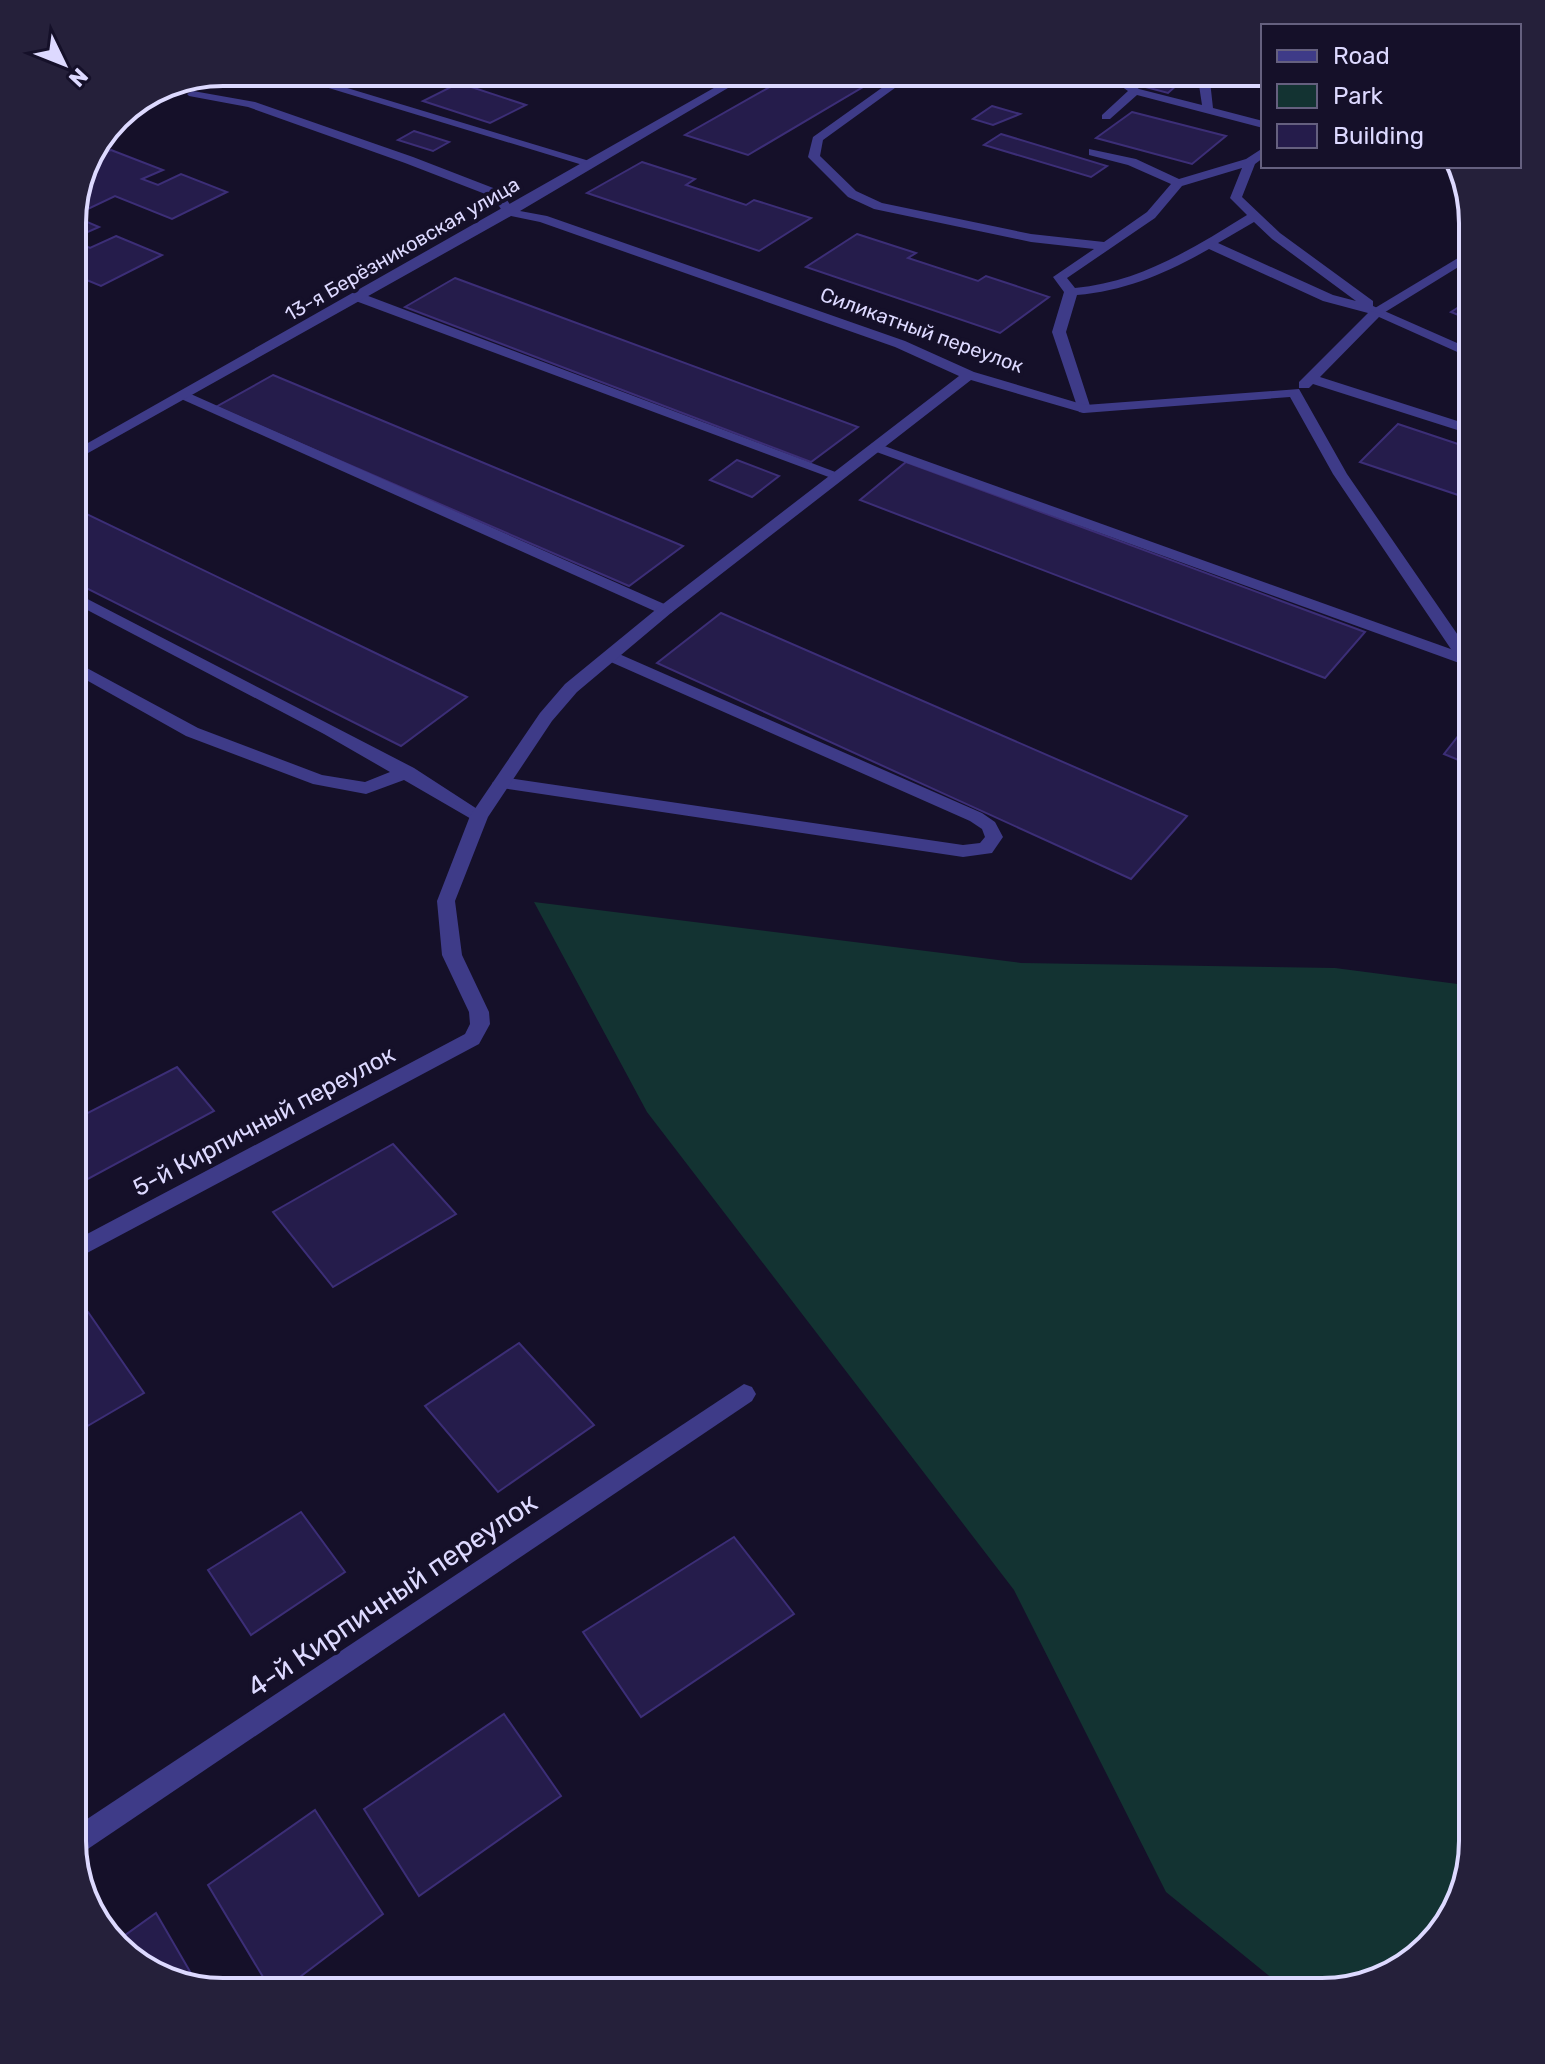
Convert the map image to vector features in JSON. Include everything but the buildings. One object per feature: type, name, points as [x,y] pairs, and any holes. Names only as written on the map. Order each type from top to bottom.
[{"type":"street","points":[[329,86],[590,163]]},
{"type":"street","name":"13-я Берёзниковская улица","points":[[86,450],[509,212],[725,86]]},
{"type":"street","points":[[892,86],[817,139],[814,157],[852,194],[878,206],[1000,232],[1106,246]]},
{"type":"street","points":[[1130,86],[1135,91],[1261,124]]},
{"type":"street","points":[[1205,86],[1208,110]]},
{"type":"street","points":[[1106,117],[1135,91]]},
{"type":"street","points":[[193,94],[251,104],[409,160],[497,194],[509,212]]},
{"type":"street","points":[[1093,152],[1132,162],[1178,183]]},
{"type":"street","points":[[1071,292],[1060,277],[1151,215],[1178,183],[1250,162],[1261,154]]},
{"type":"street","points":[[1250,162],[1236,198],[1276,236],[1377,311]]},
{"type":"street","name":"Силикатный переулок","points":[[509,212],[543,219],[900,344],[969,375],[1084,409],[1294,392]]},
{"type":"street","points":[[1071,292],[1096,291],[1134,283],[1209,244],[1254,216]]},
{"type":"street","points":[[1209,244],[1328,298],[1377,311],[1459,349]]},
{"type":"street","points":[[1459,261],[1377,311],[1312,379],[1294,392],[1340,474],[1459,645]]},
{"type":"street","points":[[1071,292],[1059,332],[1084,409]]},
{"type":"street","points":[[358,297],[839,476]]},
{"type":"street","points":[[86,603],[408,772],[479,816],[546,717],[571,688],[665,610],[969,375]]},
{"type":"street","points":[[1312,379],[1459,426]]},
{"type":"street","points":[[184,395],[665,610]]},
{"type":"street","points":[[876,447],[1459,657]]},
{"type":"street","points":[[501,783],[963,851],[986,849],[993,842],[989,826],[976,817],[610,655]]},
{"type":"street","points":[[86,673],[192,732],[319,780],[366,788],[408,772]]},
{"type":"street","name":"5-й Кирпичный переулок","points":[[86,1245],[462,1046],[477,1031],[479,1012],[452,955],[446,901],[479,816]]},
{"type":"street","name":"4-й Кирпичный переулок","points":[[86,1836],[744,1394]]},
{"type":"green space","points":[[534,902],[1021,963],[1335,968],[1459,984],[1459,1841],[1452,1885],[1445,1901],[1436,1917],[1412,1944],[1366,1971],[1340,1977],[1272,1978],[1166,1892],[1014,1590],[647,1112]]}]
